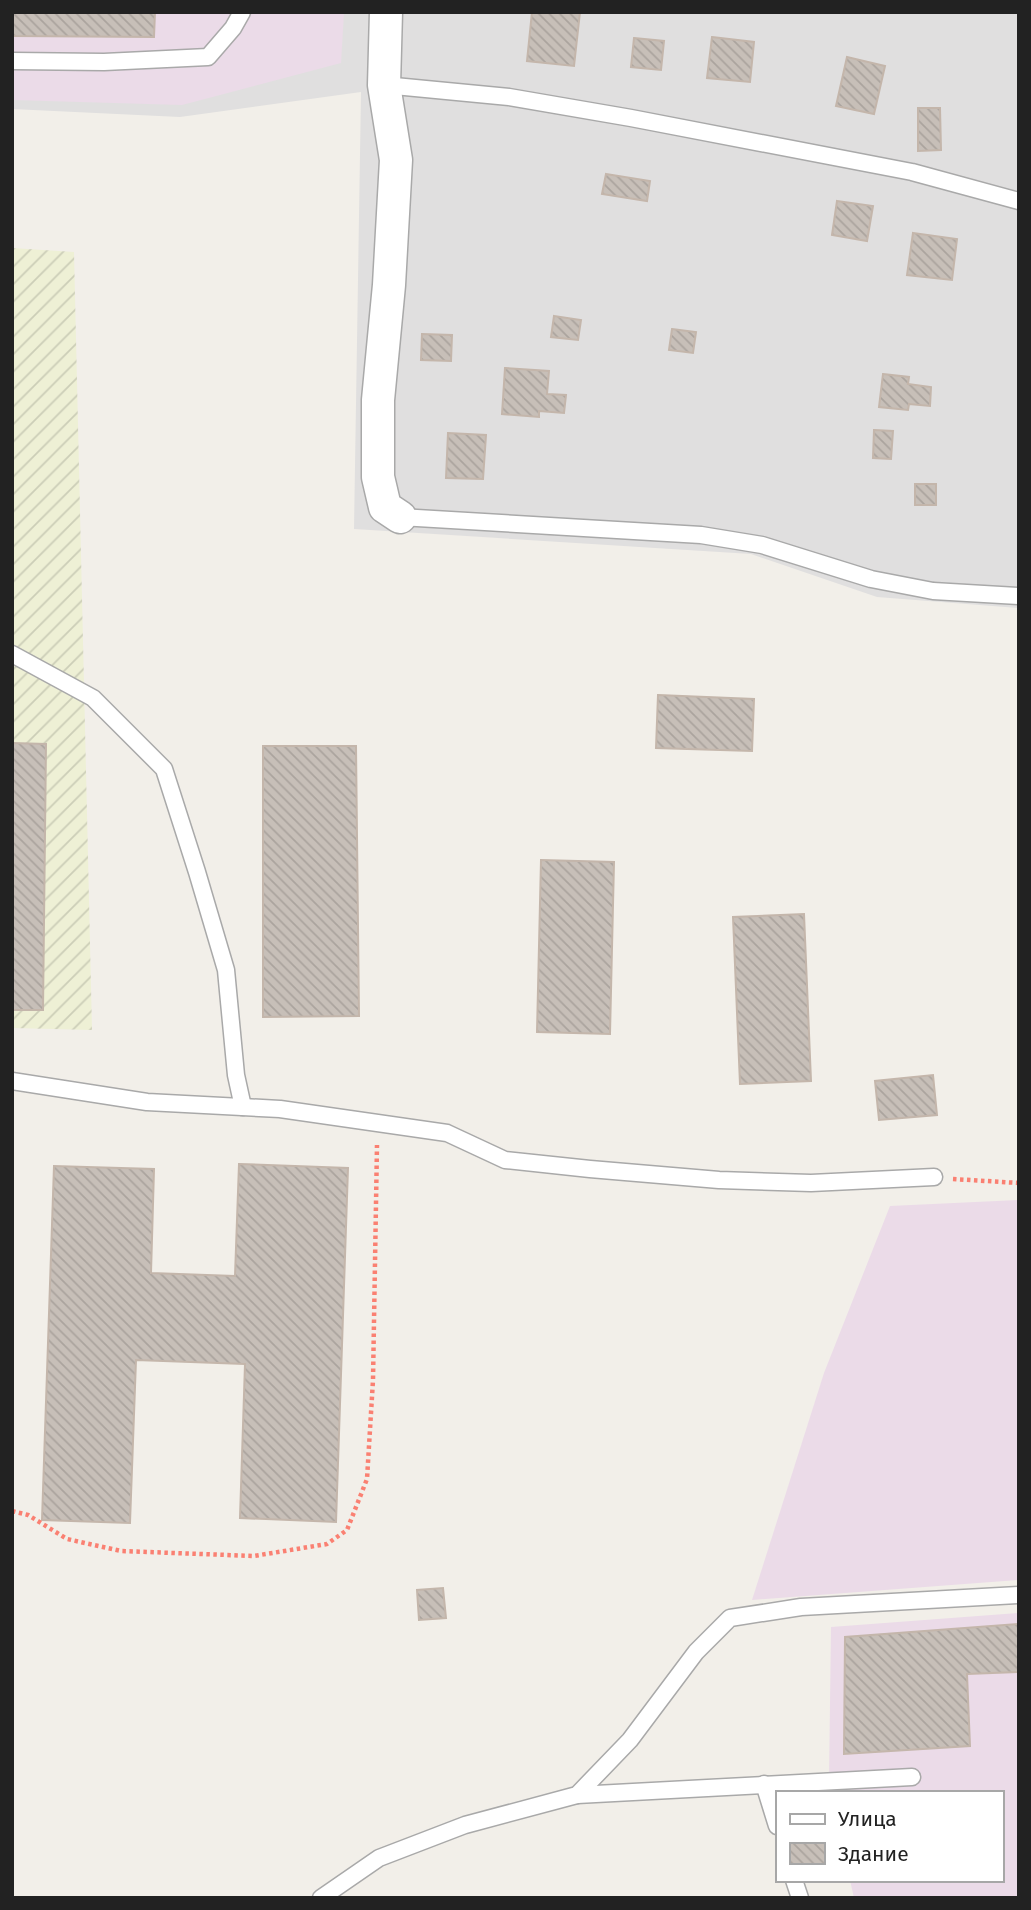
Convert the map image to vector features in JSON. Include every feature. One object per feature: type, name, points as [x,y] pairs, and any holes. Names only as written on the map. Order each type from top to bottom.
[{"type":"street","points":[[386,12],[384,85],[396,160],[379,400],[378,477],[385,508],[400,517]]},
{"type":"lane","points":[[12,61],[104,62],[208,57],[242,12]]},
{"type":"lane","points":[[384,85],[509,97],[644,121],[912,172],[1019,201]]},
{"type":"lane","points":[[400,517],[701,534],[762,545],[871,579],[896,584],[933,591],[1019,596]]},
{"type":"lane","points":[[12,654],[93,698],[164,769],[226,970],[236,1075],[243,1107]]},
{"type":"lane","points":[[12,1081],[148,1102],[280,1110],[447,1133],[505,1160],[590,1170],[719,1180],[811,1183],[934,1177]]},
{"type":"lane","points":[[577,1795],[630,1740],[696,1651],[730,1618],[801,1607],[1019,1595]]},
{"type":"lane","points":[[321,1898],[379,1858],[465,1825],[577,1795],[912,1777]]},
{"type":"lane","points":[[764,1784],[776,1823]]},
{"type":"path","points":[[12,1511],[28,1515],[67,1539],[121,1551],[254,1556],[327,1544],[347,1530],[367,1479],[373,1380],[377,1123]]},
{"type":"path","points":[[934,1177],[1019,1183]]},
{"type":"shaded area","points":[[12,12],[1019,12],[1019,608],[877,597],[751,554],[354,529],[361,92],[180,117],[12,109]]},
{"type":"shaded area","points":[[12,12],[344,12],[341,63],[182,105],[12,100]]},
{"type":"shaded area","points":[[1019,1200],[1019,1580],[752,1600],[824,1373],[890,1206]]},
{"type":"shaded area","points":[[1019,1613],[1019,1898],[854,1898],[850,1882],[1003,1882],[1003,1791],[831,1791],[831,1627]]},
{"type":"green space","points":[[12,248],[74,252],[92,1030],[12,1028]]},
{"type":"building","points":[[12,12],[155,12],[154,37],[12,36]]},
{"type":"building","points":[[532,12],[580,12],[574,66],[527,61]]},
{"type":"building","points":[[712,37],[754,42],[750,82],[707,78]]},
{"type":"building","points":[[634,38],[664,41],[661,70],[631,67]]},
{"type":"building","points":[[847,57],[885,66],[874,114],[836,106]]},
{"type":"building","points":[[918,108],[940,108],[941,150],[918,151]]},
{"type":"building","points":[[606,174],[650,181],[647,201],[602,194]]},
{"type":"building","points":[[837,201],[873,206],[867,241],[832,235]]},
{"type":"building","points":[[913,233],[957,239],[952,280],[907,275]]},
{"type":"building","points":[[554,316],[581,320],[578,340],[551,337]]},
{"type":"building","points":[[672,329],[696,332],[693,353],[669,350]]},
{"type":"building","points":[[422,334],[452,335],[451,361],[421,360]]},
{"type":"building","points":[[505,368],[549,371],[547,394],[566,395],[564,413],[539,411],[539,417],[502,414]]},
{"type":"building","points":[[883,374],[909,377],[908,384],[931,387],[930,406],[909,404],[908,410],[879,407]]},
{"type":"building","points":[[874,430],[893,431],[891,459],[873,458]]},
{"type":"building","points":[[448,433],[486,435],[483,479],[446,478]]},
{"type":"building","points":[[915,484],[936,484],[936,505],[915,505]]},
{"type":"building","points":[[658,695],[754,699],[752,751],[656,748]]},
{"type":"building","points":[[12,743],[46,744],[43,1010],[12,1010]]},
{"type":"building","points":[[263,746],[356,746],[359,1016],[263,1017]]},
{"type":"building","points":[[541,860],[614,862],[610,1034],[537,1032]]},
{"type":"building","points":[[804,914],[811,1081],[740,1084],[733,917]]},
{"type":"building","points":[[933,1075],[937,1115],[879,1120],[875,1081]]},
{"type":"building","points":[[239,1164],[348,1168],[336,1522],[240,1518],[245,1364],[136,1360],[130,1523],[42,1520],[54,1166],[154,1169],[151,1273],[235,1276]]},
{"type":"building","points":[[443,1588],[446,1618],[419,1620],[417,1590]]},
{"type":"building","points":[[1019,1624],[1019,1672],[967,1674],[970,1746],[844,1754],[845,1637]]}]
